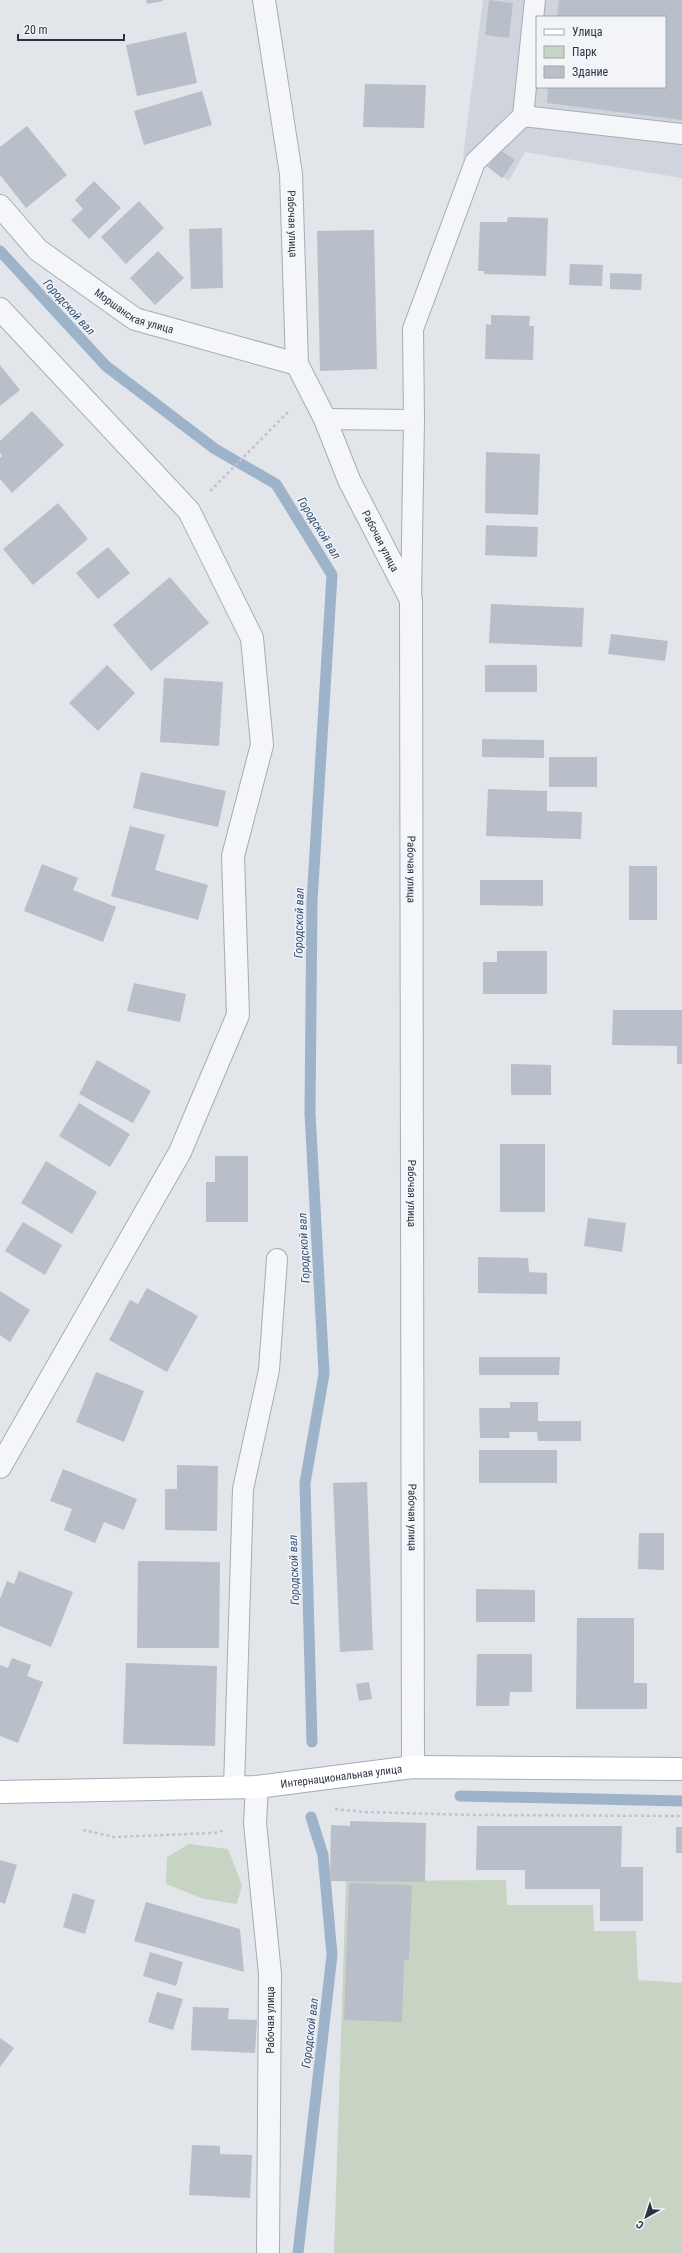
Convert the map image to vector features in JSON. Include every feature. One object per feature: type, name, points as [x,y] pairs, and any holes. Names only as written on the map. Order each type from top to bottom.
[{"type":"street","name":"Рабочая улица","points":[[264,0],[291,174],[297,364],[325,419],[349,480],[411,600],[413,1767]]},
{"type":"street","name":"Моршанская улица","points":[[0,206],[38,250],[135,319],[297,364]]},
{"type":"street","points":[[0,309],[189,511],[252,638],[262,745],[233,856],[238,1015],[180,1152],[0,1467]]},
{"type":"street","name":"Интернациональная улица","points":[[0,1792],[257,1787],[413,1767],[682,1768]]},
{"type":"street","name":"Рабочая улица","points":[[257,1787],[255,1822],[270,1974],[268,2253]]},
{"type":"lane","points":[[411,600],[414,420],[412,329],[475,162],[523,116],[536,0]]},
{"type":"lane","points":[[523,116],[682,134]]},
{"type":"lane","points":[[325,419],[414,420]]},
{"type":"lane","points":[[234,1788],[242,1489],[269,1370],[277,1259]]},
{"type":"path","points":[[224,478],[264,435]]},
{"type":"path","points":[[334,1809],[365,1812],[473,1815],[682,1816]]},
{"type":"path","points":[[83,1830],[114,1837],[214,1832],[255,1822]]},
{"type":"shaded area","points":[[483,0],[682,0],[682,178],[525,152],[509,181],[488,167],[463,157]]},
{"type":"green space","points":[[189,1844],[228,1849],[242,1885],[237,1904],[204,1899],[166,1884],[167,1857]]},
{"type":"green space","points":[[506,1880],[507,1905],[593,1905],[594,1931],[636,1931],[638,1980],[682,1983],[682,2253],[334,2253],[346,1881]]},
{"type":"building","points":[[146,0],[163,0],[163,1],[147,4]]},
{"type":"building","points":[[489,0],[513,3],[509,38],[485,35]]},
{"type":"building","points":[[559,0],[682,0],[682,120],[547,103],[548,88],[666,88],[666,16],[557,16]]},
{"type":"building","points":[[186,32],[197,83],[137,96],[126,45]]},
{"type":"building","points":[[365,84],[426,85],[424,128],[363,127]]},
{"type":"building","points":[[202,91],[212,125],[144,145],[134,111]]},
{"type":"building","points":[[27,126],[67,175],[26,208],[0,175],[0,147]]},
{"type":"building","points":[[500,150],[515,160],[502,178],[488,167]]},
{"type":"building","points":[[94,181],[121,208],[89,239],[71,220],[83,209],[75,200]]},
{"type":"building","points":[[139,201],[164,228],[126,264],[101,237]]},
{"type":"building","points":[[508,217],[548,218],[546,276],[484,274],[484,271],[478,271],[480,222],[507,222]]},
{"type":"building","points":[[222,228],[223,288],[191,289],[189,229]]},
{"type":"building","points":[[374,230],[377,369],[320,371],[317,231]]},
{"type":"building","points":[[158,251],[184,278],[155,305],[130,278]]},
{"type":"building","points":[[570,264],[603,265],[602,286],[569,285]]},
{"type":"building","points":[[610,273],[642,274],[641,290],[610,289]]},
{"type":"building","points":[[491,315],[530,316],[529,326],[534,326],[533,360],[485,359],[486,324],[491,325]]},
{"type":"building","points":[[0,365],[20,390],[0,406]]},
{"type":"building","points":[[32,411],[64,445],[12,493],[0,479],[0,458],[2,456],[0,453],[0,441]]},
{"type":"building","points":[[486,452],[540,454],[538,515],[485,513]]},
{"type":"building","points":[[58,503],[88,539],[33,585],[3,549]]},
{"type":"building","points":[[486,525],[538,527],[537,557],[485,555]]},
{"type":"building","points":[[108,547],[130,573],[98,599],[76,573]]},
{"type":"building","points":[[170,577],[209,623],[151,671],[113,625]]},
{"type":"building","points":[[491,604],[584,608],[582,647],[489,643]]},
{"type":"building","points":[[611,634],[668,641],[665,661],[608,654]]},
{"type":"building","points":[[107,665],[135,693],[98,731],[69,703]]},
{"type":"building","points":[[485,665],[537,665],[537,692],[485,692]]},
{"type":"building","points":[[164,678],[223,682],[219,746],[160,742]]},
{"type":"building","points":[[482,739],[544,740],[544,758],[482,757]]},
{"type":"building","points":[[549,757],[597,757],[597,787],[549,787]]},
{"type":"building","points":[[141,772],[226,791],[218,827],[133,808]]},
{"type":"building","points":[[488,789],[547,791],[547,811],[582,812],[581,839],[486,836]]},
{"type":"building","points":[[130,826],[165,835],[155,870],[208,885],[198,920],[111,896]]},
{"type":"building","points":[[42,864],[78,878],[73,890],[116,907],[103,942],[24,911]]},
{"type":"building","points":[[629,866],[657,866],[657,920],[629,920]]},
{"type":"building","points":[[480,880],[543,880],[543,906],[480,905]]},
{"type":"building","points":[[497,951],[547,951],[547,994],[483,994],[483,962],[497,962]]},
{"type":"building","points":[[134,983],[186,994],[180,1022],[127,1011]]},
{"type":"building","points":[[613,1010],[682,1010],[682,1064],[677,1064],[677,1046],[612,1045]]},
{"type":"building","points":[[97,1060],[151,1091],[133,1123],[79,1094]]},
{"type":"building","points":[[511,1064],[551,1065],[551,1095],[511,1095]]},
{"type":"building","points":[[79,1103],[130,1134],[110,1167],[59,1136]]},
{"type":"building","points":[[500,1144],[545,1144],[545,1212],[500,1212]]},
{"type":"building","points":[[215,1156],[248,1156],[248,1222],[206,1222],[206,1182],[215,1182]]},
{"type":"building","points":[[46,1161],[97,1192],[72,1234],[21,1203]]},
{"type":"building","points":[[588,1218],[626,1223],[622,1252],[584,1246]]},
{"type":"building","points":[[23,1222],[62,1245],[45,1275],[5,1251]]},
{"type":"building","points":[[478,1257],[528,1258],[529,1272],[547,1273],[547,1294],[478,1293]]},
{"type":"building","points":[[147,1288],[198,1316],[167,1372],[109,1340],[130,1300],[138,1304]]},
{"type":"building","points":[[0,1291],[30,1310],[10,1342],[0,1335]]},
{"type":"building","points":[[479,1357],[560,1357],[559,1375],[479,1375]]},
{"type":"building","points":[[96,1372],[144,1391],[124,1442],[76,1422]]},
{"type":"building","points":[[510,1402],[538,1402],[538,1421],[581,1421],[581,1441],[538,1441],[537,1432],[509,1432],[510,1438],[480,1438],[479,1408],[510,1408]]},
{"type":"building","points":[[479,1450],[557,1450],[557,1483],[479,1483]]},
{"type":"building","points":[[177,1465],[218,1466],[217,1531],[165,1530],[165,1489],[177,1489]]},
{"type":"building","points":[[63,1469],[137,1499],[124,1530],[104,1522],[95,1543],[64,1530],[72,1509],[50,1501]]},
{"type":"building","points":[[367,1482],[373,1650],[340,1652],[333,1483]]},
{"type":"building","points":[[639,1533],[664,1533],[664,1570],[638,1569]]},
{"type":"building","points":[[138,1561],[220,1562],[219,1648],[137,1648]]},
{"type":"building","points":[[19,1571],[73,1592],[51,1647],[0,1626],[0,1599],[7,1581],[14,1584]]},
{"type":"building","points":[[476,1589],[535,1590],[535,1622],[476,1622]]},
{"type":"building","points":[[577,1618],[634,1618],[634,1683],[647,1683],[647,1709],[576,1709]]},
{"type":"building","points":[[477,1654],[532,1654],[532,1692],[510,1692],[509,1706],[476,1706]]},
{"type":"building","points":[[12,1658],[31,1665],[27,1676],[43,1682],[18,1743],[0,1736],[0,1665],[8,1668]]},
{"type":"building","points":[[126,1663],[217,1666],[215,1746],[123,1744]]},
{"type":"building","points":[[369,1682],[372,1699],[359,1701],[356,1684]]},
{"type":"building","points":[[350,1821],[426,1823],[425,1882],[330,1881],[331,1825],[350,1826]]},
{"type":"building","points":[[477,1826],[622,1826],[621,1867],[643,1867],[643,1921],[600,1921],[600,1889],[525,1889],[525,1870],[476,1870]]},
{"type":"building","points":[[676,1827],[682,1827],[682,1853],[676,1853]]},
{"type":"building","points":[[0,1860],[17,1865],[5,1904],[0,1902]]},
{"type":"building","points":[[349,1883],[412,1885],[409,1961],[404,1960],[402,2022],[344,2020]]},
{"type":"building","points":[[73,1893],[95,1900],[85,1934],[63,1927]]},
{"type":"building","points":[[146,1902],[240,1929],[244,1972],[134,1941]]},
{"type":"building","points":[[150,1952],[183,1962],[176,1986],[143,1976]]},
{"type":"building","points":[[157,1992],[183,1999],[173,2030],[148,2022]]},
{"type":"building","points":[[193,2007],[229,2008],[228,2019],[257,2020],[255,2053],[191,2050]]},
{"type":"building","points":[[0,2038],[14,2048],[0,2067]]},
{"type":"building","points":[[192,2145],[220,2146],[220,2154],[252,2155],[250,2198],[189,2195]]},
{"type":"waterway","name":"Городской вал","points":[[0,251],[106,366],[215,449],[276,484],[332,575],[312,901],[310,1113],[324,1374],[305,1483],[312,1742]]},
{"type":"waterway","points":[[460,1796],[682,1801]]},
{"type":"waterway","name":"Городской вал","points":[[298,2253],[332,1955],[323,1855],[311,1817]]}]
